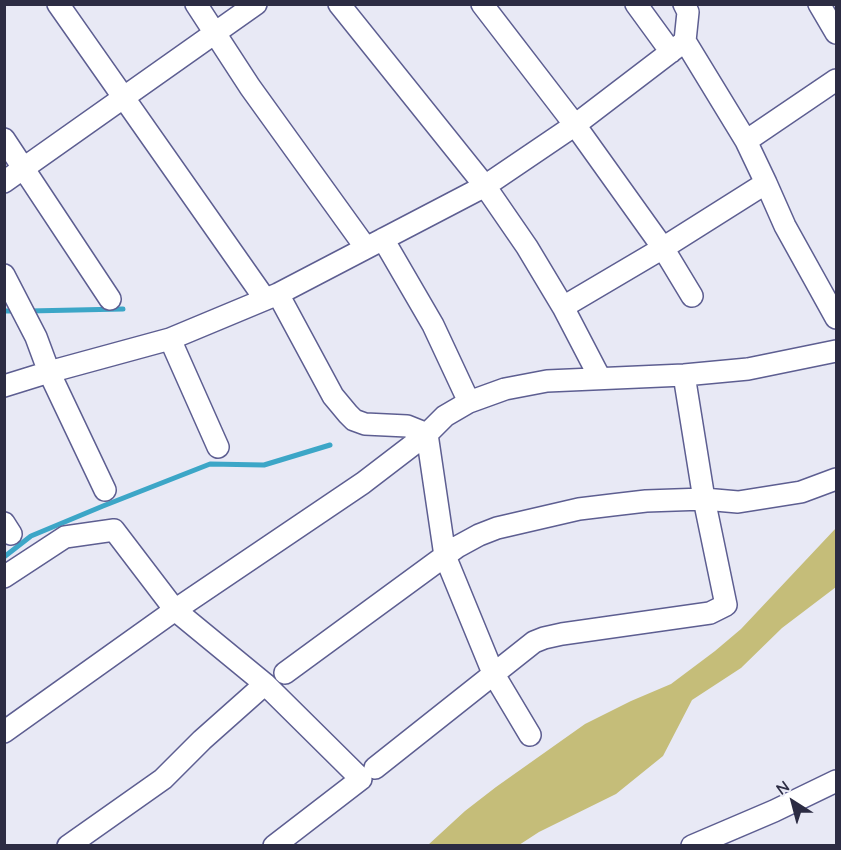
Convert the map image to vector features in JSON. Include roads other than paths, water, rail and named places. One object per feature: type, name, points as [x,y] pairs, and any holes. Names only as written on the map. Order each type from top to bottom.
[{"type":"street","points":[[57,4],[272,297],[333,396],[348,414],[354,420],[366,424],[407,426],[427,434]]},
{"type":"street","points":[[196,4],[250,87],[374,243],[433,325],[470,402]]},
{"type":"street","points":[[4,182],[256,4]]},
{"type":"street","points":[[339,4],[485,186],[563,307],[600,378]]},
{"type":"street","points":[[636,4],[678,47],[746,141],[785,226],[837,318]]},
{"type":"street","points":[[4,386],[170,339],[272,297],[485,186],[575,125],[678,47],[688,12],[684,4]]},
{"type":"street","points":[[819,4],[837,33]]},
{"type":"street","points":[[488,7],[663,248],[692,296]]},
{"type":"street","points":[[746,141],[837,80]]},
{"type":"street","points":[[4,139],[110,299]]},
{"type":"street","points":[[563,307],[766,183]]},
{"type":"street","points":[[4,275],[36,337],[49,372],[105,489]]},
{"type":"street","points":[[170,339],[218,447]]},
{"type":"street","points":[[4,732],[175,610],[363,483],[427,434],[445,416],[470,402],[505,389],[547,381],[684,375],[748,369],[837,351]]},
{"type":"street","points":[[375,768],[534,642],[553,635],[710,613],[726,605],[704,499],[684,375]]},
{"type":"street","points":[[427,434],[445,556],[493,673],[530,735]]},
{"type":"street","points":[[285,673],[457,547],[497,528],[579,509],[612,504],[704,499],[738,502],[801,492],[837,479]]},
{"type":"street","points":[[4,578],[65,537],[114,530],[175,610],[265,684],[361,779],[274,846]]},
{"type":"street","points":[[68,846],[163,779],[202,740],[265,684]]},
{"type":"street","points":[[692,846],[837,782]]},
{"type":"waterway","points":[[29,311],[123,309]]},
{"type":"waterway","points":[[4,311],[17,311]]},
{"type":"waterway","points":[[4,557],[31,536],[210,464],[264,465],[330,445]]}]
